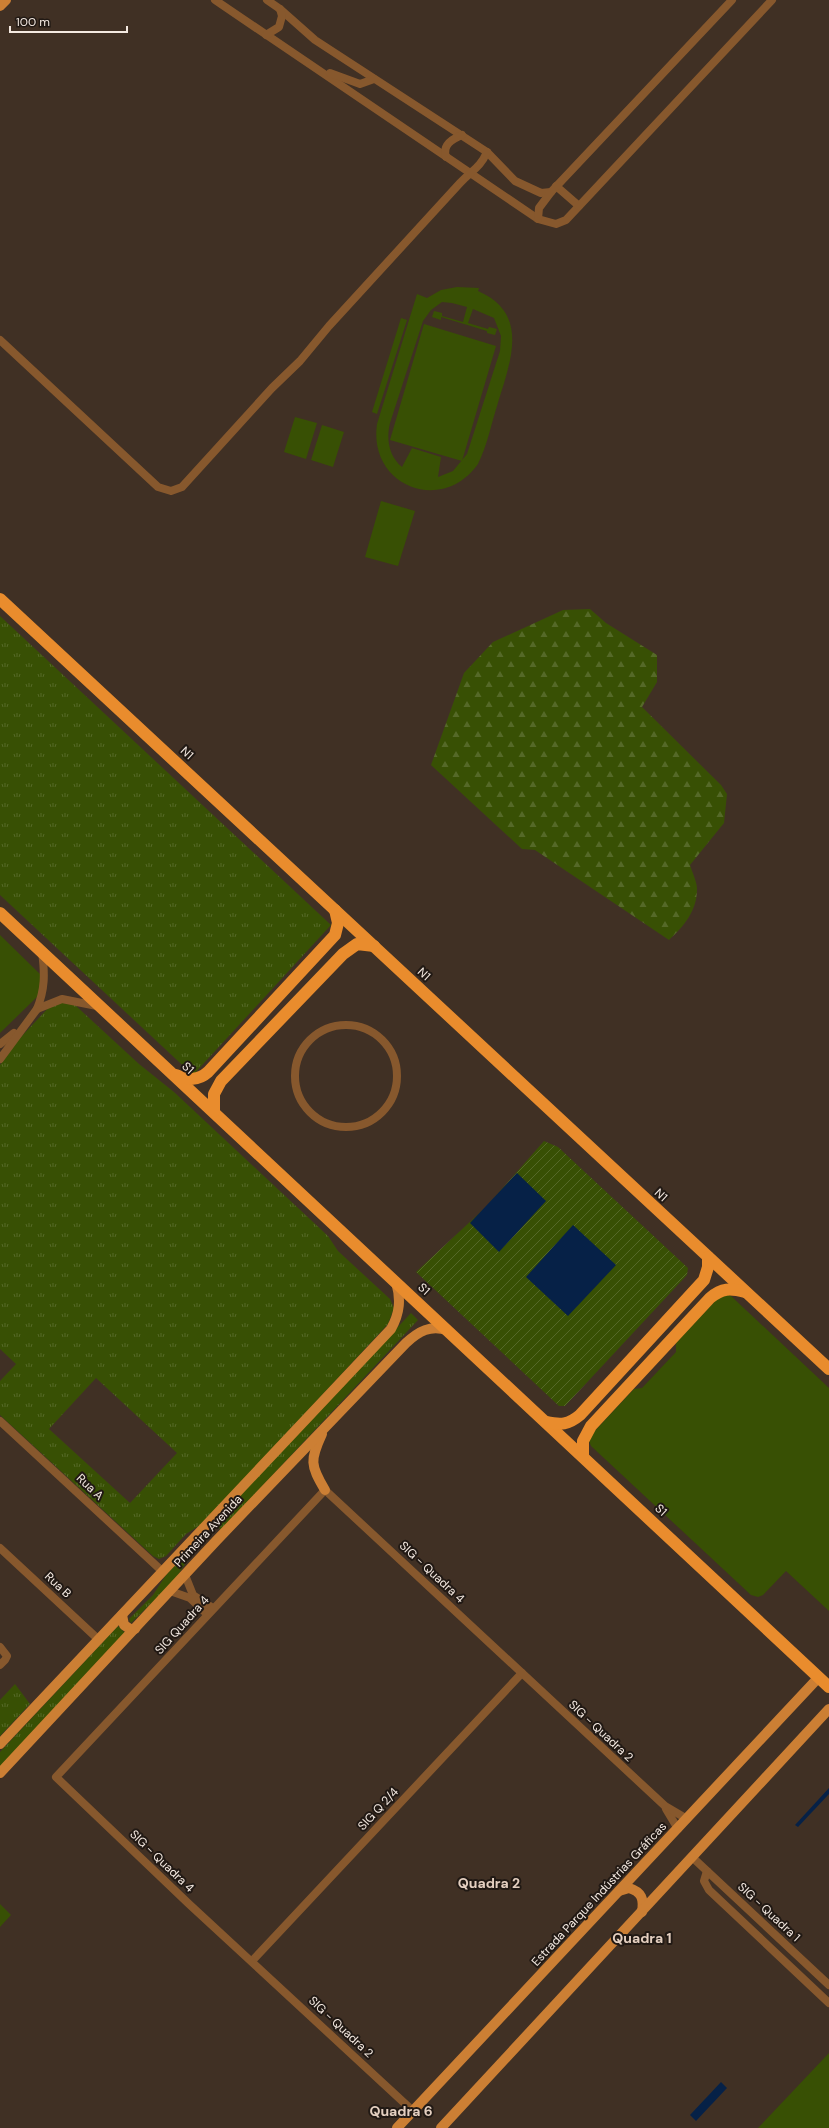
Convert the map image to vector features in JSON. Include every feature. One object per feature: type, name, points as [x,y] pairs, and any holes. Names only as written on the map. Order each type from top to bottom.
[{"type":"highway","name":"N1","points":[[0,599],[829,1369]]},
{"type":"highway","points":[[175,1075],[199,1079],[208,1072],[335,935],[338,923],[335,910]]},
{"type":"highway","name":"S1","points":[[0,913],[214,1111],[829,1687]]},
{"type":"highway","points":[[214,1111],[214,1094],[221,1081],[332,965],[352,946],[357,944],[374,946]]},
{"type":"highway","points":[[546,1422],[563,1424],[580,1415],[704,1280],[708,1267],[708,1257]]},
{"type":"highway","points":[[583,1456],[583,1441],[591,1426],[710,1298],[721,1290],[728,1289],[745,1292]]},
{"type":"main road","points":[[0,6],[6,0]]},
{"type":"main road","name":"Primeira Avenida","points":[[0,1744],[391,1329],[398,1314],[400,1303],[396,1282]]},
{"type":"main road","name":"Primeira Avenida","points":[[0,1773],[217,1540],[327,1424],[412,1338],[428,1328],[437,1327],[448,1330]]},
{"type":"main road","points":[[325,1490],[314,1471],[312,1460],[316,1447],[327,1424]]},
{"type":"main road","points":[[204,1528],[214,1530],[217,1540]]},
{"type":"main road","points":[[122,1615],[124,1625],[130,1629],[135,1629]]},
{"type":"main road","name":"Estrada Parque Indústrias Gráficas","points":[[397,2128],[819,1677]]},
{"type":"main road","points":[[441,2128],[829,1708]]},
{"type":"main road","points":[[620,1891],[629,1888],[640,1893],[644,1902],[642,1912]]},
{"type":"street","points":[[216,0],[446,158],[538,219],[552,224],[559,224],[579,206],[772,0]]},
{"type":"street","points":[[267,0],[280,9],[306,34],[487,152],[515,181],[541,193],[551,192]]},
{"type":"street","points":[[538,219],[539,208],[556,186],[732,0]]},
{"type":"street","points":[[266,35],[279,27],[282,16],[280,9]]},
{"type":"street","points":[[316,68],[360,84],[374,79]]},
{"type":"street","points":[[446,158],[445,150],[447,145],[462,135]]},
{"type":"street","points":[[0,340],[158,487],[171,491],[182,487],[272,388],[300,361],[329,326],[469,173],[482,164],[487,152]]},
{"type":"street","points":[[556,186],[579,206]]},
{"type":"street","points":[[0,1058],[37,1009],[45,982],[42,952]]},
{"type":"street","points":[[37,1009],[62,999],[99,1006]]},
{"type":"street","points":[[348,1025],[365,1029],[380,1038],[390,1049],[396,1063],[397,1078],[395,1092],[388,1105],[378,1116],[365,1124],[351,1127],[336,1126],[322,1121],[308,1111],[299,1096],[295,1080],[296,1062],[301,1052],[316,1034],[331,1027],[348,1025]]},
{"type":"street","points":[[0,1044],[23,1027]]},
{"type":"street","name":"Rua A","points":[[0,1421],[162,1571]]},
{"type":"street","name":"SIG Quadra 4","points":[[56,1776],[129,1701],[210,1611],[325,1490]]},
{"type":"street","name":"SIG - Quadra 4","points":[[325,1490],[522,1673]]},
{"type":"street","name":"Rua B","points":[[0,1548],[99,1640]]},
{"type":"street","points":[[185,1576],[193,1595],[210,1611]]},
{"type":"street","points":[[170,1591],[190,1598],[210,1611]]},
{"type":"street","points":[[196,1627],[199,1605]]},
{"type":"street","points":[[0,1647],[7,1656],[0,1665]]},
{"type":"street","name":"SIG - Quadra 2","points":[[522,1673],[665,1806],[687,1819]]},
{"type":"street","name":"SIG Q 2/4","points":[[252,1961],[522,1673]]},
{"type":"street","name":"SIG - Quadra 4","points":[[56,1776],[189,1904],[252,1961]]},
{"type":"street","name":"SIG - Quadra 2","points":[[665,1806],[678,1829]]},
{"type":"street","name":"SIG - Quadra 1","points":[[692,1857],[829,1985]]},
{"type":"street","points":[[707,1870],[704,1881],[709,1890],[829,2003]]},
{"type":"street","name":"SIG - Quadra 2","points":[[252,1961],[414,2111]]},
{"type":"green space","points":[[457,287],[479,288],[478,291],[495,301],[505,313],[511,327],[512,342],[507,374],[478,464],[463,479],[446,488],[428,490],[411,486],[396,477],[384,464],[377,446],[377,424],[417,294],[427,298],[441,290]],"holes":[[[442,302],[467,307],[463,322],[442,316],[442,313],[434,311],[432,317],[441,320],[441,317],[487,331],[487,333],[495,335],[497,329],[489,327],[488,329],[468,323],[473,309],[494,318],[501,336],[500,351],[467,454],[453,471],[438,477],[441,457],[412,448],[402,467],[391,453],[388,436],[390,423],[423,321],[431,310]]]},
{"type":"green space","points":[[401,318],[407,320],[377,414],[372,412]]},
{"type":"green space","points":[[424,324],[496,346],[462,461],[390,440]]},
{"type":"green space","points":[[295,417],[317,423],[306,459],[284,452]]},
{"type":"green space","points":[[322,425],[344,432],[333,467],[311,460]]},
{"type":"green space","points":[[381,501],[415,511],[398,566],[365,557]]},
{"type":"green space","points":[[590,609],[606,623],[657,655],[657,682],[642,707],[721,785],[727,794],[724,823],[690,865],[697,886],[695,904],[689,918],[669,940],[535,850],[522,849],[431,765],[464,673],[493,642],[563,610]]},
{"type":"green space","points":[[0,616],[331,925],[193,1075],[0,895]]},
{"type":"green space","points":[[0,935],[42,976],[40,994],[0,1033]]},
{"type":"green space","points":[[58,1002],[75,1005],[139,1064],[174,1092],[328,1236],[338,1251],[390,1299],[394,1308],[388,1324],[202,1524],[186,1534],[166,1556],[159,1559],[153,1556],[0,1415],[0,1381],[16,1364],[0,1349],[0,1065],[20,1038],[52,1004]],"holes":[[[96,1378],[177,1453],[130,1503],[49,1429]]]},
{"type":"green space","points":[[544,1141],[558,1147],[688,1268],[687,1275],[565,1406],[559,1406],[416,1272],[487,1206]]},
{"type":"green space","points":[[725,1294],[731,1296],[829,1388],[829,1611],[786,1571],[763,1595],[758,1597],[751,1595],[591,1446],[589,1441],[591,1435],[634,1389],[642,1388],[676,1352],[676,1343],[720,1296]]},
{"type":"green space","points":[[411,1313],[418,1320],[221,1530],[214,1523]]},
{"type":"green space","points":[[205,1532],[209,1533],[209,1537],[187,1561],[174,1581],[131,1623],[129,1619],[153,1595],[166,1575]]},
{"type":"green space","points":[[118,1626],[125,1633],[0,1767],[0,1752]]},
{"type":"green space","points":[[15,1684],[30,1704],[0,1736],[0,1700]]},
{"type":"green space","points":[[0,1904],[11,1915],[0,1927]]},
{"type":"green space","points":[[829,2053],[829,2128],[758,2128]]},
{"type":"water","points":[[517,1173],[546,1201],[499,1252],[470,1223]]},
{"type":"water","points":[[573,1225],[616,1265],[568,1316],[526,1277]]},
{"type":"water","points":[[829,1788],[829,1794],[798,1827],[795,1825]]},
{"type":"water","points":[[721,2082],[727,2088],[696,2121],[690,2115]]},
{"type":"district","name":"Quadra 2","points":[[489,1883]]},
{"type":"district","name":"Quadra 1","points":[[642,1938]]},
{"type":"district","name":"Quadra 6","points":[[401,2111]]}]
